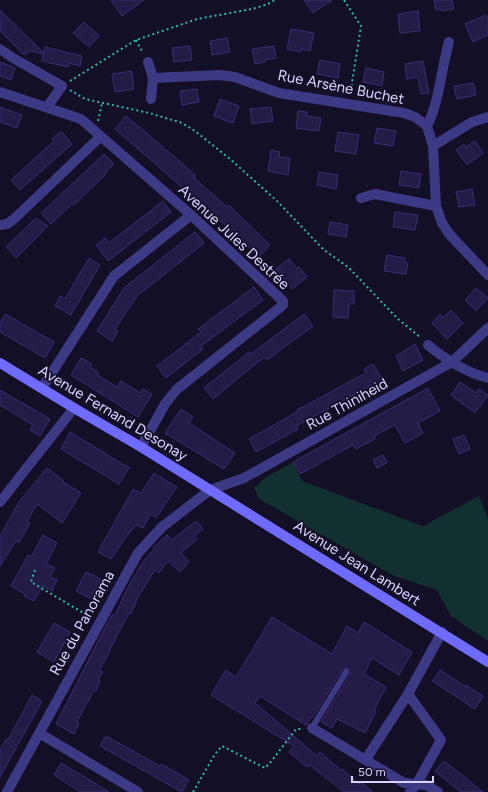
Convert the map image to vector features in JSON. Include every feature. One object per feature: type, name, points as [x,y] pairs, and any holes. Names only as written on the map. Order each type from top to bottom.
[{"type":"main road","name":"Avenue Fernand Desonay","points":[[0,363],[210,490]]},
{"type":"main road","name":"Avenue Jean Lambert","points":[[210,490],[442,632],[488,662]]},
{"type":"street","points":[[449,42],[444,58],[433,114],[427,126],[433,146],[436,206],[442,223],[450,236],[488,275]]},
{"type":"street","points":[[0,48],[13,58],[62,86],[47,107]]},
{"type":"street","points":[[148,62],[153,78],[151,99]]},
{"type":"street","name":"Rue Arsène Buchet","points":[[153,78],[219,75],[235,77],[279,93],[404,113],[415,117],[427,126]]},
{"type":"street","name":"Avenue Jules Destrée","points":[[0,92],[81,119],[191,215],[283,301],[283,305],[176,390],[165,404],[141,447]]},
{"type":"street","points":[[433,146],[472,122],[488,117]]},
{"type":"street","points":[[0,225],[7,224],[14,219],[100,137]]},
{"type":"street","points":[[361,198],[375,194],[436,206]]},
{"type":"street","points":[[42,388],[114,276],[191,215]]},
{"type":"street","name":"Rue Thiniheid","points":[[210,490],[244,478],[452,362],[488,328]]},
{"type":"street","points":[[428,345],[471,373],[488,378]]},
{"type":"street","points":[[0,502],[74,408]]},
{"type":"street","name":"Rue du Panorama","points":[[7,792],[138,554],[162,527],[210,490]]},
{"type":"street","points":[[366,759],[408,694],[442,632]]},
{"type":"street","points":[[408,694],[441,740],[413,789]]},
{"type":"street","points":[[312,728],[366,759],[413,789]]},
{"type":"street","points":[[39,734],[138,792]]},
{"type":"street","points":[[413,789],[426,785],[438,792]]},
{"type":"lane","points":[[312,728],[346,672]]},
{"type":"path","points":[[268,4],[270,0]]},
{"type":"path","points":[[275,0],[268,4],[226,15],[197,19],[136,40],[62,86],[85,99],[149,113],[182,123],[195,131],[230,159],[276,200],[324,250],[348,267],[398,318],[428,345]]},
{"type":"path","points":[[344,0],[361,26],[348,105]]},
{"type":"path","points":[[136,40],[148,62]]},
{"type":"path","points":[[35,570],[31,582],[100,623]]},
{"type":"path","points":[[193,792],[215,754],[222,746],[265,768],[296,729],[312,728]]},
{"type":"green space","points":[[293,462],[302,481],[423,526],[479,496],[488,519],[488,641],[451,616],[437,590],[394,576],[259,499],[254,488],[265,478]]},
{"type":"building","points":[[111,0],[144,0],[122,16]]},
{"type":"building","points":[[304,0],[332,0],[313,13]]},
{"type":"building","points":[[434,0],[452,0],[454,9],[442,11],[441,9],[436,10]]},
{"type":"building","points":[[0,10],[44,53],[45,47],[82,56],[80,66],[69,63],[68,67],[42,61],[43,54],[30,51],[23,54],[0,31]]},
{"type":"building","points":[[418,11],[420,31],[400,33],[398,14]]},
{"type":"building","points":[[486,15],[488,20],[488,35],[473,42],[465,24]]},
{"type":"building","points":[[84,22],[99,36],[89,47],[73,33]]},
{"type":"building","points":[[291,29],[314,33],[310,51],[302,49],[301,52],[287,49]]},
{"type":"building","points":[[227,38],[230,52],[212,55],[210,41]]},
{"type":"building","points":[[190,46],[192,60],[174,62],[172,48]]},
{"type":"building","points":[[274,46],[276,58],[255,64],[252,49]]},
{"type":"building","points":[[320,60],[340,64],[338,78],[317,74]]},
{"type":"building","points":[[423,61],[429,93],[421,94],[418,77],[407,79],[405,64]]},
{"type":"building","points":[[0,62],[15,68],[11,80],[0,76]]},
{"type":"building","points":[[366,68],[384,72],[382,86],[363,82]]},
{"type":"building","points":[[132,71],[134,89],[115,92],[112,74]]},
{"type":"building","points":[[473,83],[476,95],[457,99],[454,86]]},
{"type":"building","points":[[197,89],[199,102],[182,105],[180,91]]},
{"type":"building","points":[[220,99],[239,106],[233,123],[214,116]]},
{"type":"building","points":[[0,107],[22,115],[17,128],[0,122]]},
{"type":"building","points":[[271,107],[273,121],[252,124],[250,109]]},
{"type":"building","points":[[298,111],[307,112],[307,116],[321,118],[319,131],[296,128]]},
{"type":"building","points":[[126,116],[196,176],[194,178],[227,207],[229,205],[270,245],[259,257],[214,215],[115,129]]},
{"type":"building","points":[[377,128],[396,131],[393,146],[374,143]]},
{"type":"building","points":[[61,131],[72,144],[20,190],[11,180],[54,141],[52,139]]},
{"type":"building","points":[[338,132],[359,135],[356,154],[335,151]]},
{"type":"building","points":[[475,141],[483,153],[467,165],[456,150],[464,144],[466,147]]},
{"type":"building","points":[[271,150],[280,152],[279,157],[290,158],[288,175],[268,171]]},
{"type":"building","points":[[104,154],[114,164],[105,173],[106,174],[74,205],[72,204],[51,224],[41,213]]},
{"type":"building","points":[[401,171],[421,174],[419,188],[399,185]]},
{"type":"building","points":[[319,172],[338,175],[336,189],[317,185]]},
{"type":"building","points":[[472,189],[475,205],[459,207],[456,192]]},
{"type":"building","points":[[163,201],[171,212],[108,261],[96,245],[105,238],[109,243]]},
{"type":"building","points":[[395,212],[418,215],[415,230],[393,227]]},
{"type":"building","points":[[36,218],[48,226],[16,258],[6,247]]},
{"type":"building","points":[[330,222],[348,225],[346,237],[328,234]]},
{"type":"building","points":[[195,232],[204,243],[137,296],[115,329],[118,331],[112,341],[97,331],[124,288]]},
{"type":"building","points":[[387,255],[405,258],[405,263],[408,263],[406,274],[384,271]]},
{"type":"building","points":[[89,258],[100,265],[71,315],[55,306],[60,296],[65,299]]},
{"type":"building","points":[[289,259],[297,269],[299,267],[307,277],[292,289],[276,269]]},
{"type":"building","points":[[254,287],[263,300],[201,346],[203,349],[166,378],[157,366],[201,332],[198,329]]},
{"type":"building","points":[[476,288],[488,298],[476,311],[465,300]]},
{"type":"building","points":[[334,290],[354,291],[354,304],[349,304],[348,318],[333,317]]},
{"type":"building","points":[[451,310],[463,323],[447,339],[432,323],[440,314],[443,318]]},
{"type":"building","points":[[5,314],[54,342],[45,358],[0,332],[0,323]]},
{"type":"building","points":[[304,314],[313,326],[267,360],[264,357],[213,399],[204,388],[249,352],[251,354]]},
{"type":"building","points":[[415,344],[423,360],[403,371],[396,356]]},
{"type":"building","points":[[81,358],[92,364],[90,367],[99,373],[97,375],[117,387],[121,381],[140,393],[143,389],[152,394],[138,417],[71,375]]},
{"type":"building","points":[[373,364],[383,381],[373,387],[372,385],[296,426],[298,429],[256,452],[249,439],[297,412],[297,410],[366,373],[364,369]]},
{"type":"building","points":[[460,382],[476,393],[479,389],[488,395],[475,413],[451,395]]},
{"type":"building","points":[[428,388],[440,411],[418,423],[423,433],[405,443],[395,425],[374,436],[375,439],[358,448],[356,449],[353,445],[300,474],[293,462]]},
{"type":"building","points":[[0,390],[50,419],[40,436],[30,430],[33,425],[0,405]]},
{"type":"building","points":[[181,409],[193,417],[189,423],[235,453],[224,469],[165,433]]},
{"type":"building","points":[[70,432],[129,468],[119,484],[61,449]]},
{"type":"building","points":[[464,435],[470,449],[459,454],[453,439]]},
{"type":"building","points":[[383,455],[387,463],[377,468],[373,460]]},
{"type":"building","points":[[47,468],[64,481],[63,482],[81,493],[62,523],[37,504],[27,521],[30,523],[19,543],[16,541],[0,566],[0,536],[19,502]]},
{"type":"building","points":[[154,473],[177,487],[156,518],[150,514],[143,528],[136,525],[111,559],[98,552],[133,489],[141,493]]},
{"type":"building","points":[[196,521],[203,529],[194,536],[197,539],[181,553],[189,562],[180,572],[168,561],[159,573],[155,570],[138,597],[131,614],[129,613],[99,671],[103,672],[98,680],[100,681],[96,691],[94,690],[77,722],[79,723],[74,734],[56,724],[106,626],[113,614],[115,615],[128,587],[143,562],[154,549],[153,548],[167,535],[172,540]]},
{"type":"building","points":[[43,535],[57,543],[46,564],[55,568],[50,577],[57,580],[52,591],[43,586],[34,601],[24,596],[25,594],[11,586],[28,555],[31,557]]},
{"type":"building","points":[[86,572],[101,579],[91,599],[76,591]]},
{"type":"building","points":[[272,617],[332,654],[347,626],[358,633],[364,622],[412,652],[399,675],[372,658],[364,674],[386,687],[374,710],[376,711],[365,733],[337,719],[332,728],[321,722],[350,674],[350,670],[346,668],[342,670],[313,717],[312,716],[306,725],[260,696],[255,703],[317,756],[320,752],[359,784],[361,782],[373,792],[344,792],[310,765],[307,767],[289,752],[294,746],[211,695],[226,670],[236,677]]},
{"type":"building","points":[[54,623],[70,632],[54,662],[37,652]]},
{"type":"building","points":[[440,670],[483,696],[475,709],[432,681]]},
{"type":"building","points":[[32,695],[42,701],[0,777],[0,750],[6,739],[8,740]]},
{"type":"building","points":[[106,736],[160,766],[161,764],[189,780],[182,792],[100,746]]},
{"type":"building","points":[[444,761],[483,792],[461,792],[452,785],[435,771]]},
{"type":"building","points":[[61,763],[109,792],[80,792],[54,775]]}]
